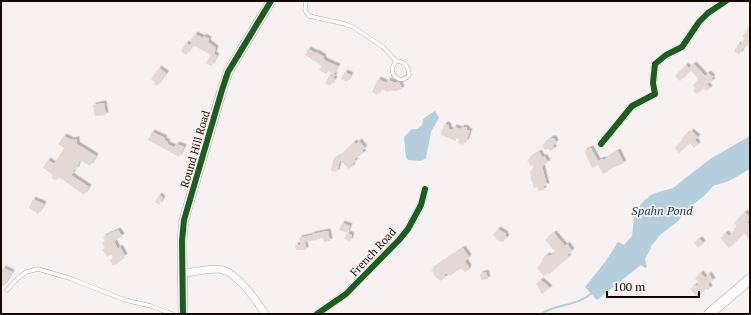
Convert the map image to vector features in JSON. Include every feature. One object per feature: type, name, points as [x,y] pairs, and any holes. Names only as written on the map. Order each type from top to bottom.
[{"type":"main road","points":[[709,314],[750,279]]},
{"type":"street","name":"Round Hill Road","points":[[183,314],[182,241],[184,220],[228,72],[271,1]]},
{"type":"street","points":[[601,144],[632,106],[655,94],[653,83],[655,64],[666,55],[682,47],[699,22],[726,1]]},
{"type":"street","name":"French Road","points":[[316,314],[346,294],[399,240],[408,229],[421,205],[425,189]]},
{"type":"street","points":[[183,273],[220,269],[235,277],[245,286],[256,299],[265,314]]},
{"type":"lane","points":[[306,1],[305,10],[309,16],[353,27],[383,47],[396,61],[404,63],[408,69],[409,75],[405,79],[400,80],[392,73],[392,68],[396,61]]},
{"type":"lane","points":[[7,290],[26,272],[38,270],[68,278],[125,300],[151,306],[172,314]]},
{"type":"water","points":[[435,111],[439,118],[431,132],[426,158],[421,161],[408,160],[406,157],[404,137],[412,129],[417,129],[422,125],[424,118]]},
{"type":"water","name":"Spahn Pond","points":[[750,136],[750,169],[729,181],[713,186],[705,195],[690,207],[678,221],[660,235],[651,246],[645,259],[647,267],[645,268],[641,265],[597,300],[585,287],[605,262],[617,243],[619,242],[624,245],[632,236],[634,218],[641,204],[651,195],[673,188],[710,159]]},
{"type":"building","points":[[750,25],[750,42],[748,43],[750,45],[747,44],[745,48],[743,47],[740,54],[738,54],[734,51],[738,44],[741,44],[744,38],[742,37]]},
{"type":"building","points":[[195,34],[209,39],[208,42],[216,48],[214,54],[217,56],[211,66],[206,63],[211,55],[193,45],[186,55],[181,51],[186,43],[190,45],[192,42],[190,41]]},
{"type":"building","points":[[308,49],[324,57],[323,58],[326,61],[338,66],[333,74],[328,71],[326,74],[319,70],[322,66],[305,55]]},
{"type":"building","points":[[694,64],[705,76],[708,73],[713,77],[711,78],[713,81],[707,84],[710,88],[706,91],[703,88],[697,94],[693,91],[695,88],[693,85],[699,80],[691,70],[680,81],[675,76],[686,65],[689,68]]},
{"type":"building","points":[[159,68],[166,74],[157,86],[151,79]]},
{"type":"building","points":[[345,72],[351,75],[347,82],[341,79]]},
{"type":"building","points":[[333,74],[335,75],[333,78],[335,79],[330,86],[325,83],[329,76],[331,77]]},
{"type":"building","points":[[378,79],[387,83],[388,80],[395,83],[399,81],[402,89],[388,92],[381,89],[377,95],[372,92]]},
{"type":"building","points":[[104,103],[106,115],[95,116],[93,105]]},
{"type":"building","points":[[446,124],[449,126],[449,129],[453,130],[454,127],[461,129],[462,127],[467,128],[467,130],[470,131],[466,142],[464,142],[463,145],[458,143],[459,139],[456,138],[456,141],[441,135],[444,125]]},
{"type":"building","points":[[691,131],[698,137],[695,140],[698,144],[694,148],[690,143],[679,153],[675,148],[683,139],[682,138]]},
{"type":"building","points":[[152,132],[165,138],[164,140],[168,142],[167,144],[174,147],[177,144],[184,147],[179,157],[148,140]]},
{"type":"building","points":[[64,136],[72,140],[77,139],[77,144],[96,156],[90,166],[80,160],[76,170],[74,169],[71,175],[89,187],[84,195],[59,177],[57,180],[52,179],[52,174],[43,168],[48,160],[54,164],[64,148],[58,144]]},
{"type":"building","points":[[551,138],[554,138],[556,142],[553,146],[554,149],[550,151],[549,149],[545,150],[542,145]]},
{"type":"building","points":[[359,141],[365,148],[362,151],[364,153],[354,159],[356,161],[352,164],[353,166],[349,169],[340,160],[337,172],[331,171],[333,160],[340,156],[354,142],[356,144]]},
{"type":"building","points":[[591,148],[598,161],[602,159],[604,160],[618,151],[624,163],[608,170],[609,171],[603,174],[598,165],[592,168],[584,151]]},
{"type":"building","points":[[539,152],[548,162],[542,166],[547,186],[543,186],[544,190],[538,191],[538,187],[534,188],[531,181],[530,171],[534,170],[533,165],[531,166],[527,160]]},
{"type":"building","points":[[159,195],[163,198],[159,205],[155,202]]},
{"type":"building","points":[[33,199],[44,204],[38,214],[29,208]]},
{"type":"building","points":[[745,212],[750,217],[750,220],[747,222],[750,225],[750,238],[749,239],[744,233],[729,248],[720,238],[726,233],[729,236],[735,230],[733,229],[737,226],[734,223]]},
{"type":"building","points":[[342,223],[350,226],[347,233],[339,230]]},
{"type":"building","points":[[498,229],[506,234],[505,235],[507,237],[503,242],[498,241],[493,235]]},
{"type":"building","points":[[118,230],[122,236],[114,241],[118,249],[120,247],[125,256],[113,266],[110,260],[113,258],[111,254],[107,257],[102,249],[105,248],[102,243],[105,241],[103,237]]},
{"type":"building","points":[[328,231],[330,241],[324,242],[323,238],[305,242],[306,250],[296,250],[295,245],[301,245],[299,238]]},
{"type":"building","points":[[347,233],[352,235],[350,241],[344,239]]},
{"type":"building","points":[[554,233],[565,246],[567,244],[572,251],[567,255],[569,257],[549,274],[548,273],[544,276],[537,268],[542,262],[542,259],[547,255],[550,256],[555,253],[555,251],[545,240]]},
{"type":"building","points":[[700,239],[703,243],[698,248],[694,243]]},
{"type":"building","points":[[463,248],[469,257],[465,261],[469,267],[468,270],[466,272],[462,269],[458,270],[450,276],[447,273],[444,275],[446,277],[440,281],[438,278],[437,279],[431,270]]},
{"type":"building","points":[[3,268],[12,272],[4,286],[1,285],[1,272]]},
{"type":"building","points":[[486,272],[488,279],[481,280],[480,274]]},
{"type":"building","points":[[701,273],[705,278],[709,274],[713,280],[708,284],[710,288],[708,290],[706,289],[697,297],[690,289],[699,283],[695,278]]},
{"type":"building","points":[[541,280],[550,288],[542,294],[536,284]]},
{"type":"waterway","points":[[541,314],[554,308],[574,303],[587,297],[593,292]]},
{"type":"cycle path","points":[[183,314],[182,241],[184,220],[228,72],[271,1]]},
{"type":"cycle path","points":[[601,144],[632,106],[655,94],[653,83],[655,64],[666,55],[682,47],[699,22],[708,13],[726,1]]},
{"type":"cycle path","points":[[317,314],[346,294],[399,240],[408,229],[421,205],[425,189]]}]
